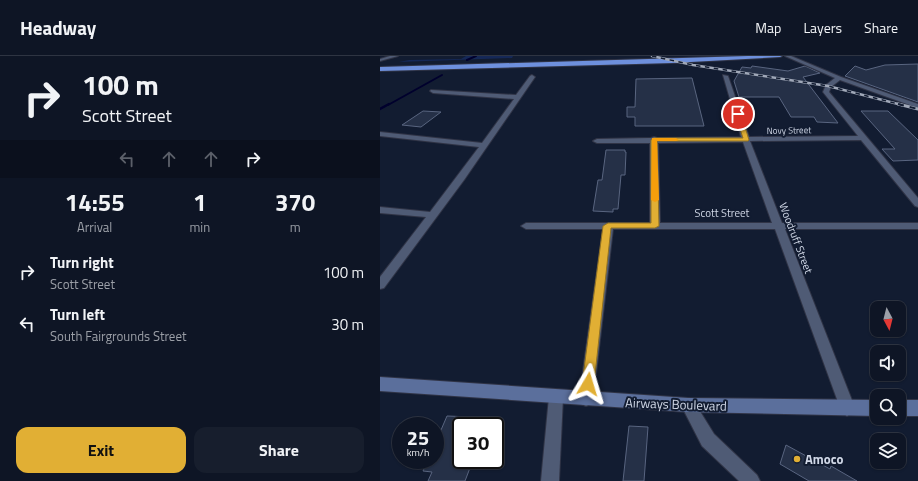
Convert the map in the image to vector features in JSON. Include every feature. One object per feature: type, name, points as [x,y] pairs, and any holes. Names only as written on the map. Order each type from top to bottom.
[{"type":"highway","points":[[380,68],[681,56]]},
{"type":"highway","points":[[380,68],[672,61],[780,56]]},
{"type":"main road","name":"Airways Boulevard","points":[[380,384],[688,405],[870,408]]},
{"type":"main road","points":[[906,408],[918,408]]},
{"type":"street","points":[[380,60],[396,56]]},
{"type":"street","points":[[787,56],[839,78],[918,106]]},
{"type":"street","name":"Woodruff Street","points":[[725,76],[746,140],[847,408]]},
{"type":"street","points":[[380,284],[433,215],[532,77]]},
{"type":"street","points":[[839,78],[828,86],[826,92],[862,138],[918,204]]},
{"type":"street","points":[[433,92],[518,97]]},
{"type":"street","points":[[380,134],[484,145]]},
{"type":"street","name":"Novy Street","points":[[596,141],[862,138]]},
{"type":"street","points":[[654,140],[655,226]]},
{"type":"street","points":[[380,210],[433,215]]},
{"type":"street","name":"Scott Street","points":[[526,226],[918,226]]},
{"type":"street","points":[[586,399],[608,226]]},
{"type":"street","points":[[550,481],[556,397]]},
{"type":"street","points":[[688,405],[708,440],[751,481]]},
{"type":"shaded area","points":[[466,56],[513,56],[512,58],[399,62],[409,60],[461,59]]},
{"type":"building","points":[[918,64],[918,102],[845,76],[855,66],[866,70],[885,65]]},
{"type":"building","points":[[752,66],[788,71],[805,66],[820,73],[803,77],[838,123],[817,122],[814,117],[791,117],[779,97],[739,97],[734,81],[742,67],[751,68]]},
{"type":"building","points":[[692,78],[704,126],[635,126],[635,117],[627,117],[627,107],[635,107],[636,79]]},
{"type":"building","points":[[423,111],[441,112],[421,127],[402,125]]},
{"type":"building","points":[[861,111],[888,111],[918,140],[918,160],[893,161],[882,149],[895,149]]},
{"type":"building","points":[[606,150],[625,150],[626,152],[625,175],[621,175],[618,209],[613,209],[613,212],[593,211],[598,180],[602,180]]},
{"type":"building","points":[[447,416],[472,417],[452,417],[452,469],[470,469],[465,481],[428,481],[432,472],[423,471],[424,469],[444,469],[444,423]]},
{"type":"building","points":[[629,426],[648,427],[644,481],[623,481]]},
{"type":"building","name":"Amoco","points":[[786,445],[830,469],[831,466],[857,481],[809,481],[780,464]]},
{"type":"waterway","points":[[467,60],[476,56]]},
{"type":"waterway","points":[[388,105],[442,75]]},
{"type":"waterway","points":[[380,109],[389,104]]},
{"type":"railway","points":[[652,56],[693,65],[828,86],[902,105]]},
{"type":"railway","points":[[898,104],[902,105]]},
{"type":"railway","points":[[902,105],[918,109]]},
{"type":"slow traffic","points":[[655,200],[654,140],[676,140]]},
{"type":"place","name":"Amoco","points":[[797,459]]},
{"type":"route","points":[[588,384],[608,226],[655,226],[654,140],[746,140],[738,114]]}]
